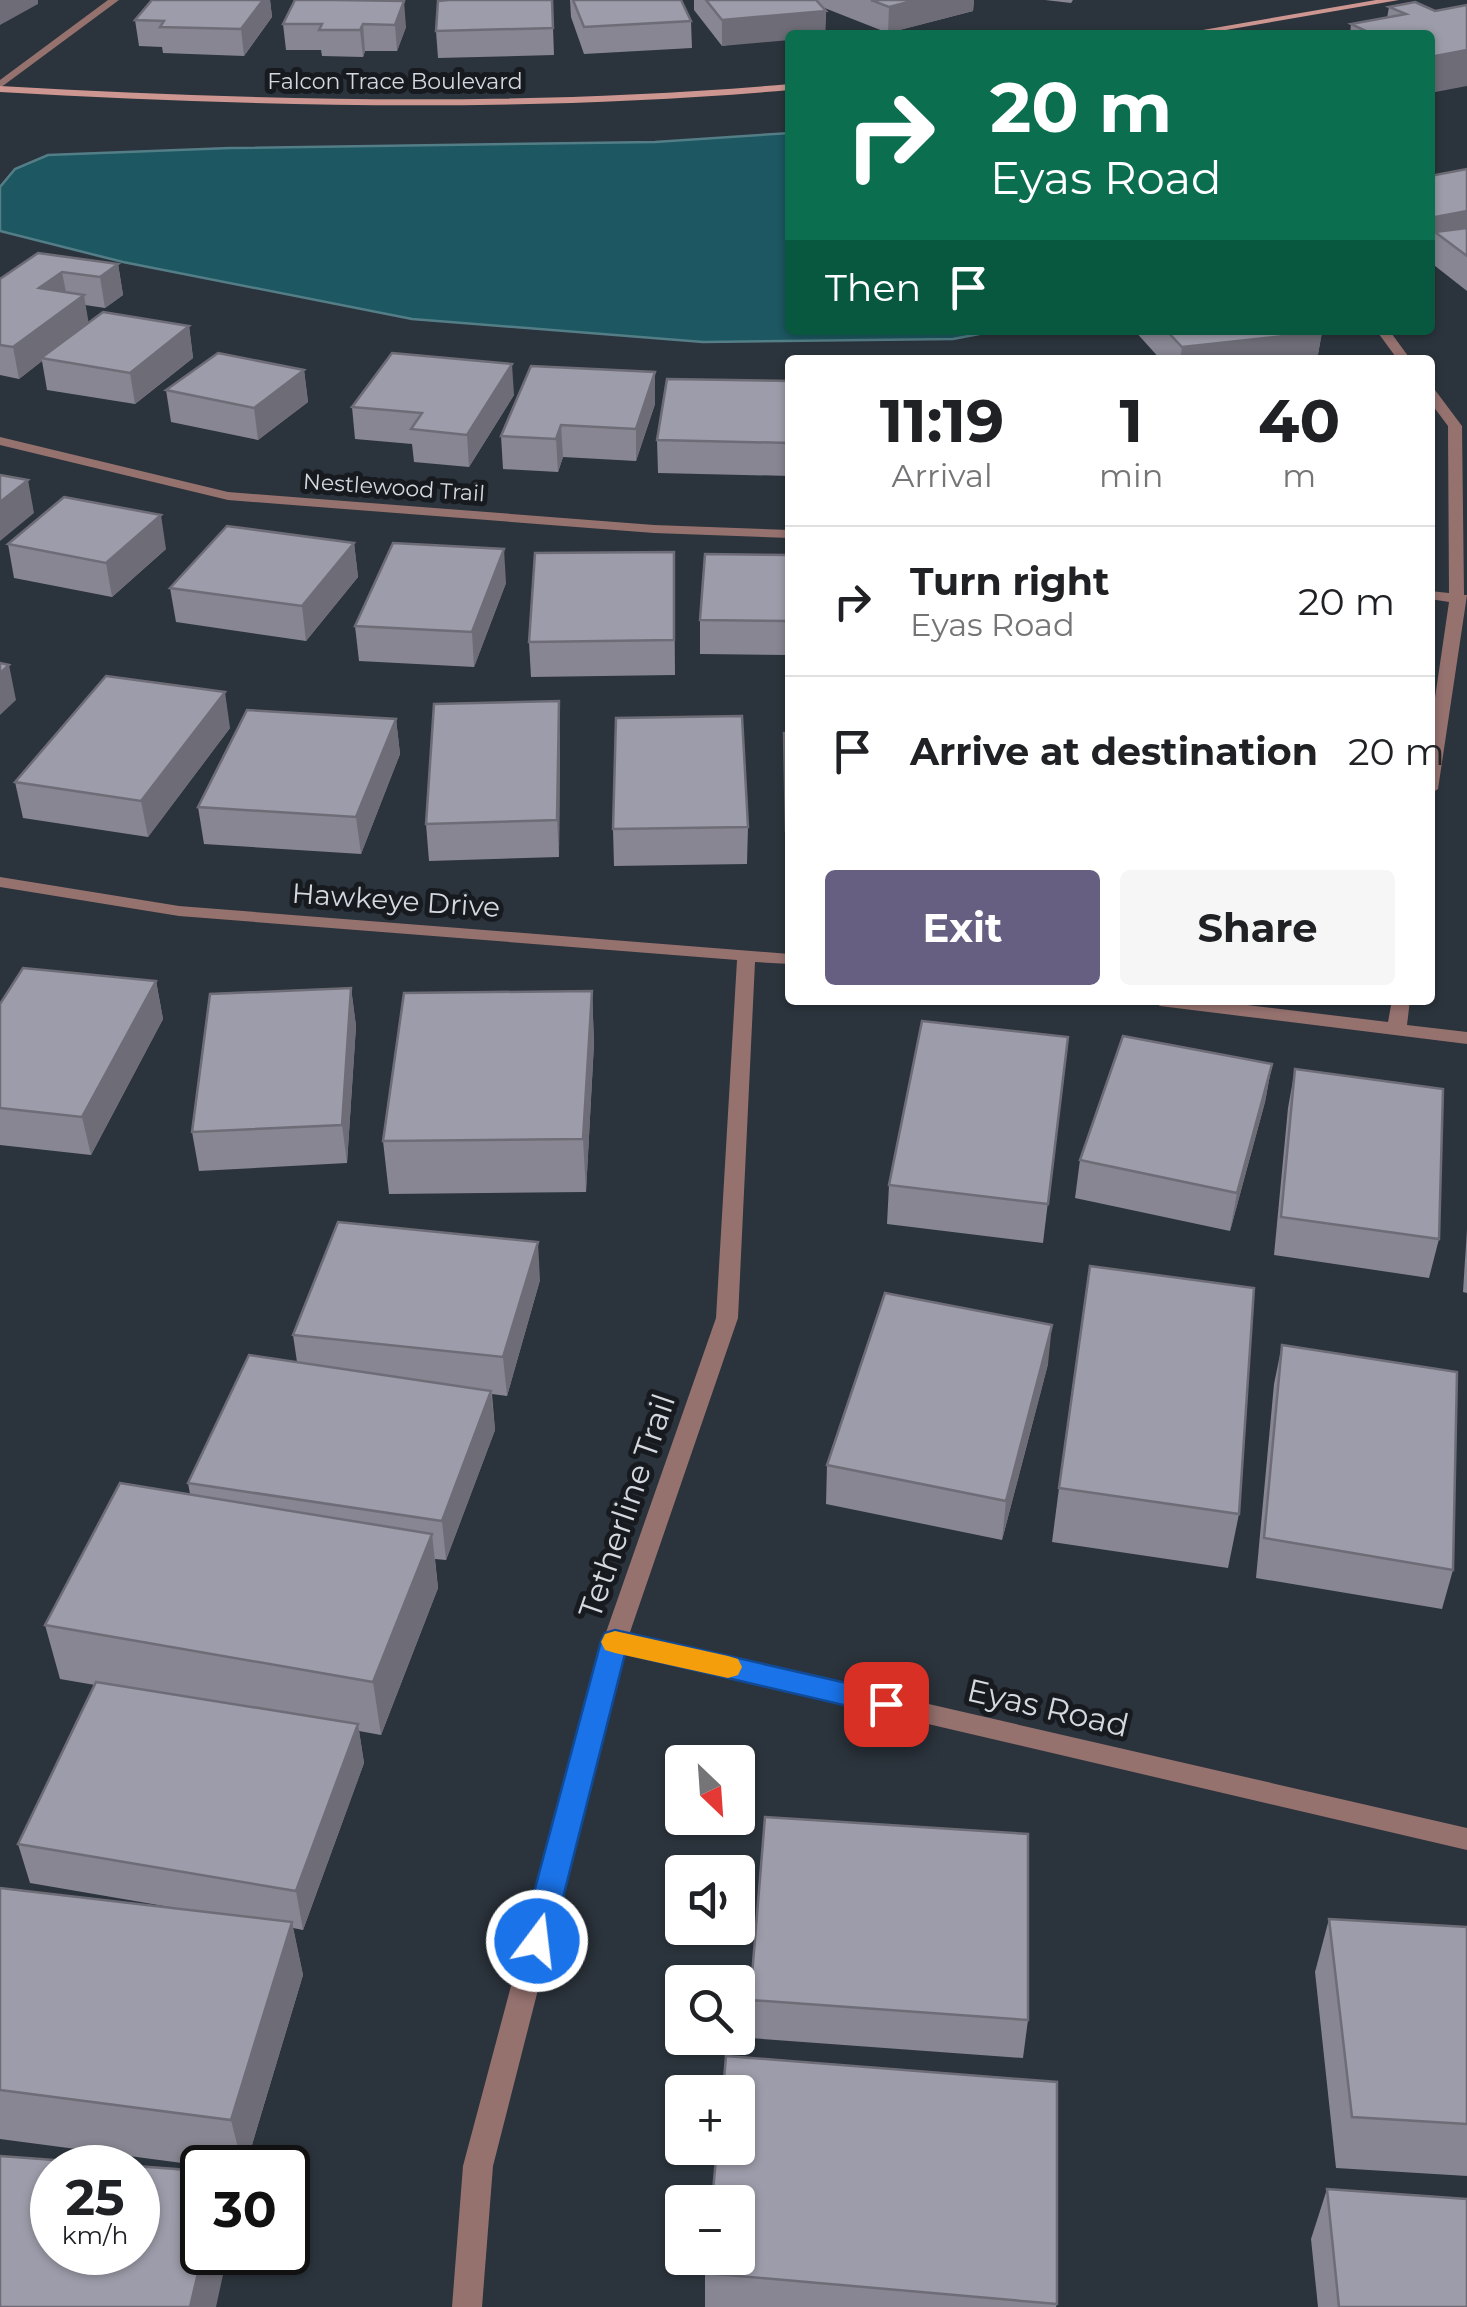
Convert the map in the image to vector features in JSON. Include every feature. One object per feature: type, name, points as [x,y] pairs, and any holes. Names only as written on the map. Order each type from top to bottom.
[{"type":"street","points":[[0,87],[114,0]]},
{"type":"street","points":[[1210,30],[1394,0]]},
{"type":"street","name":"Falcon Trace Boulevard","points":[[0,87],[190,101],[443,104],[732,93],[785,87]]},
{"type":"street","points":[[1386,335],[1401,355]]},
{"type":"street","points":[[1435,400],[1454,426],[1462,599],[1435,759]]},
{"type":"street","name":"Nestlewood Trail","points":[[0,441],[228,496],[654,530],[785,534]]},
{"type":"street","points":[[1435,596],[1462,599]]},
{"type":"street","name":"Hawkeye Drive","points":[[0,882],[179,911],[785,958]]},
{"type":"street","name":"Tetherline Trail","points":[[467,2307],[478,2166],[615,1641],[727,1318],[746,954]]},
{"type":"street","points":[[1206,1005],[1397,1026],[1467,1038]]},
{"type":"street","points":[[1397,1026],[1399,1005]]},
{"type":"street","name":"Eyas Road","points":[[615,1641],[1467,1839]]},
{"type":"water","points":[[785,133],[785,335],[974,335],[953,339],[703,342],[412,319],[123,262],[0,231],[0,187],[15,169],[48,155],[230,148],[655,142]]},
{"type":"building","points":[[152,0],[263,0],[241,29],[160,27],[164,21],[135,20]]},
{"type":"building","points":[[295,0],[404,1],[395,25],[363,24],[360,30],[319,30],[322,24],[283,24]]},
{"type":"building","points":[[552,0],[553,28],[436,31],[438,1]]},
{"type":"building","points":[[573,0],[681,0],[691,21],[584,27]]},
{"type":"building","points":[[706,0],[816,0],[826,11],[722,20]]},
{"type":"building","points":[[871,0],[916,0],[889,7]]},
{"type":"building","points":[[1415,2],[1435,11],[1467,5],[1467,50],[1435,56],[1435,30],[1364,30],[1351,24],[1406,14],[1389,7]]},
{"type":"building","points":[[1467,169],[1467,211],[1435,217],[1435,175]]},
{"type":"building","points":[[1467,228],[1467,256],[1435,232]]},
{"type":"building","points":[[38,253],[118,264],[100,277],[62,272],[39,288],[84,295],[13,347],[0,345],[0,279]]},
{"type":"building","points":[[103,312],[189,326],[130,373],[41,358]]},
{"type":"building","points":[[1171,335],[1294,335],[1182,347]]},
{"type":"building","points":[[218,353],[304,370],[254,408],[166,390]]},
{"type":"building","points":[[392,353],[512,364],[467,435],[411,429],[422,413],[352,407]]},
{"type":"building","points":[[531,366],[655,372],[636,429],[561,425],[556,439],[501,436]]},
{"type":"building","points":[[667,379],[785,381],[785,443],[657,440]]},
{"type":"building","points":[[0,475],[28,480],[0,502]]},
{"type":"building","points":[[64,497],[161,515],[106,563],[8,544]]},
{"type":"building","points":[[227,526],[354,543],[302,606],[170,588]]},
{"type":"building","points":[[393,543],[504,549],[472,632],[355,626]]},
{"type":"building","points":[[674,552],[674,640],[529,642],[535,553]]},
{"type":"building","points":[[705,554],[785,555],[785,621],[700,620]]},
{"type":"building","points":[[106,676],[225,692],[141,801],[15,782]]},
{"type":"building","points":[[559,701],[557,820],[426,824],[434,704]]},
{"type":"building","points":[[247,710],[396,719],[356,817],[198,807]]},
{"type":"building","points":[[742,716],[748,827],[613,829],[616,718]]},
{"type":"building","points":[[23,968],[156,981],[82,1117],[0,1108],[0,1004]]},
{"type":"building","points":[[351,988],[342,1125],[192,1132],[210,994]]},
{"type":"building","points":[[592,991],[583,1139],[383,1141],[404,993]]},
{"type":"building","points":[[922,1021],[1068,1037],[1048,1204],[889,1185]]},
{"type":"building","points":[[1123,1036],[1272,1064],[1237,1193],[1080,1160]]},
{"type":"building","points":[[1295,1069],[1443,1089],[1439,1239],[1281,1217]]},
{"type":"building","points":[[338,1222],[538,1242],[503,1357],[293,1335]]},
{"type":"building","points":[[1090,1266],[1254,1288],[1239,1514],[1059,1488]]},
{"type":"building","points":[[885,1293],[1052,1325],[1006,1501],[827,1465]]},
{"type":"building","points":[[1282,1345],[1457,1372],[1453,1570],[1264,1538]]},
{"type":"building","points":[[249,1355],[491,1391],[442,1521],[188,1483]]},
{"type":"building","points":[[120,1483],[432,1534],[373,1682],[45,1625]]},
{"type":"building","points":[[96,1682],[358,1724],[296,1891],[18,1844]]},
{"type":"building","points":[[765,1817],[1028,1834],[1028,2020],[755,2000],[755,1939]]},
{"type":"building","points":[[0,1888],[292,1922],[231,2120],[0,2090]]},
{"type":"building","points":[[1329,1919],[1467,1927],[1467,2124],[1352,2117]]},
{"type":"building","points":[[726,2056],[1057,2082],[1057,2304],[728,2275],[755,2275],[755,2185],[714,2185],[715,2165],[755,2165],[755,2075],[724,2075]]},
{"type":"building","points":[[0,2156],[30,2158],[30,2275],[160,2275],[160,2168],[180,2169],[180,2275],[198,2275],[190,2307],[0,2307]]},
{"type":"building","points":[[1327,2189],[1467,2199],[1467,2307],[1339,2307]]},
{"type":"slow traffic","points":[[615,1642],[728,1667]]},
{"type":"route","points":[[537,1941],[615,1641],[886,1704]]}]
